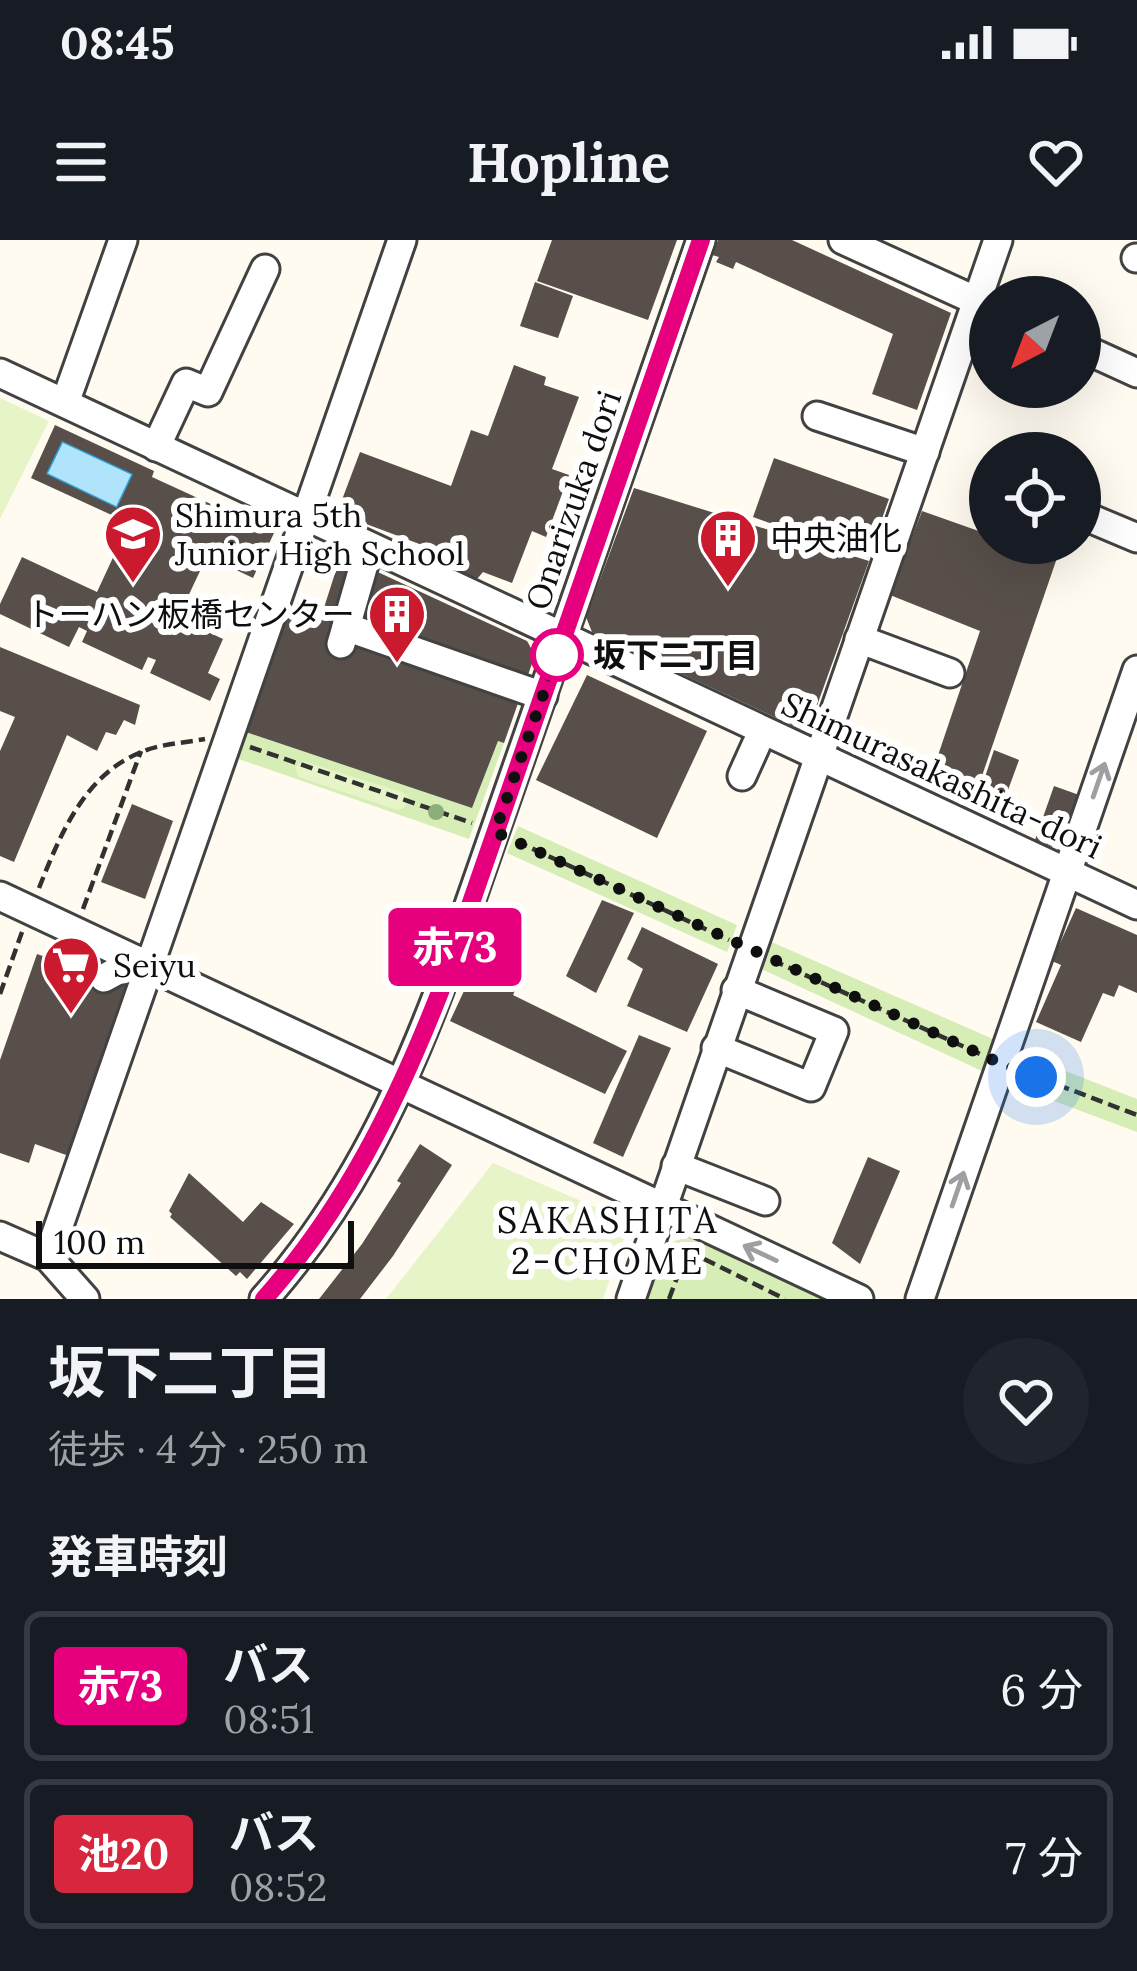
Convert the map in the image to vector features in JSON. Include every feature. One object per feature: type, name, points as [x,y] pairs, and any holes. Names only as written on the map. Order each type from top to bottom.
[{"type":"street","points":[[65,404],[122,240]]},
{"type":"street","points":[[48,1257],[142,963],[294,573],[304,517],[402,240]]},
{"type":"street","name":"Onarizuka dori","points":[[264,1299],[358,1172],[440,992],[563,638],[600,556],[701,240]]},
{"type":"street","points":[[843,240],[969,297]]},
{"type":"street","points":[[990,276],[998,240]]},
{"type":"street","points":[[156,447],[186,382],[208,392],[265,269]]},
{"type":"street","points":[[631,1299],[925,452],[969,342]]},
{"type":"street","points":[[1101,357],[1137,373]]},
{"type":"street","name":"Shimurasakashita-dori","points":[[0,373],[1137,905]]},
{"type":"street","points":[[817,416],[925,452]]},
{"type":"street","points":[[1101,523],[1137,538]]},
{"type":"street","points":[[369,548],[344,636],[475,682],[543,697]]},
{"type":"street","points":[[859,639],[950,673]]},
{"type":"street","points":[[920,1299],[1067,873],[1131,708],[1137,670]]},
{"type":"street","points":[[742,776],[757,745]]},
{"type":"street","points":[[0,896],[859,1299]]},
{"type":"street","points":[[104,978],[142,963]]},
{"type":"street","points":[[716,1048],[811,1087],[835,1031],[736,990]]},
{"type":"street","points":[[676,1166],[765,1201]]},
{"type":"street","points":[[0,1236],[48,1257],[85,1299]]},
{"type":"path","points":[[0,994],[58,838],[100,776],[141,752],[219,737]]},
{"type":"path","points":[[234,741],[495,832],[1002,1064],[1137,1115]]},
{"type":"path","points":[[75,932],[141,752]]},
{"type":"path","points":[[669,1299],[688,1251],[688,1237]]},
{"type":"path","points":[[688,1251],[785,1299]]},
{"type":"green space","points":[[0,398],[49,421],[0,519]]},
{"type":"green space","points":[[240,730],[472,808],[498,741],[504,743],[469,839],[230,756]]},
{"type":"green space","points":[[302,761],[402,792],[408,802],[397,810],[299,777],[295,768]]},
{"type":"green space","points":[[518,826],[737,925],[727,952],[507,853]]},
{"type":"green space","points":[[767,940],[993,1039],[982,1071],[757,967]]},
{"type":"green space","points":[[1015,1051],[1137,1099],[1137,1132],[1003,1082]]},
{"type":"green space","points":[[493,1163],[630,1222],[603,1299],[386,1299]]},
{"type":"green space","points":[[698,1233],[834,1299],[643,1299],[661,1246]]},
{"type":"water","points":[[62,441],[133,474],[117,508],[46,474]]},
{"type":"building","points":[[552,240],[677,240],[648,320],[537,281]]},
{"type":"building","points":[[718,240],[792,240],[951,313],[917,410],[872,394],[893,334],[736,262],[733,269],[716,262],[719,257],[712,255]]},
{"type":"building","points":[[535,282],[573,296],[558,338],[520,326]]},
{"type":"building","points":[[514,365],[546,377],[544,385],[579,397],[552,469],[569,475],[546,537],[532,531],[512,583],[483,572],[477,579],[451,569],[443,560],[446,554],[337,513],[360,452],[451,486],[471,430],[488,436]]},
{"type":"building","points":[[55,425],[154,471],[152,477],[274,533],[253,578],[207,556],[178,618],[223,639],[208,673],[220,679],[210,701],[150,673],[156,660],[148,657],[142,670],[82,642],[87,631],[79,627],[69,647],[0,614],[0,604],[22,557],[97,592],[129,523],[31,478]],"holes":[[[62,441],[133,474],[117,508],[46,474]]]},
{"type":"building","points":[[774,458],[889,499],[868,558],[753,517]]},
{"type":"building","name":"中央油化","points":[[634,488],[869,561],[810,725],[800,729],[592,632],[586,617]]},
{"type":"building","points":[[922,511],[969,528],[969,564],[1055,564],[973,802],[928,785],[980,631],[890,595]]},
{"type":"building","name":"トーハン板橋センター","points":[[315,543],[527,641],[535,655],[504,743],[498,741],[472,808],[240,730],[285,605],[321,617],[337,567],[302,555],[305,547]]},
{"type":"building","points":[[0,647],[140,705],[135,725],[124,720],[116,735],[106,732],[97,751],[67,735],[14,862],[0,856],[0,751],[15,717],[0,711]]},
{"type":"building","points":[[587,675],[707,731],[657,838],[536,780]]},
{"type":"building","points":[[994,750],[1019,760],[1000,812],[987,807],[990,798],[979,795]]},
{"type":"building","points":[[1054,786],[1082,796],[1064,843],[1055,839],[1052,847],[1035,840]]},
{"type":"building","points":[[132,804],[173,821],[145,899],[101,882]]},
{"type":"building","points":[[602,900],[634,913],[596,993],[566,976]]},
{"type":"building","points":[[1076,908],[1137,935],[1137,993],[1119,985],[1114,997],[1103,993],[1081,1042],[1036,1022],[1061,965],[1052,961]]},
{"type":"building","points":[[642,927],[718,964],[687,1032],[627,1006],[643,969],[627,959]]},
{"type":"building","points":[[37,954],[128,986],[69,1156],[35,1144],[29,1163],[0,1153],[0,1060]]},
{"type":"building","points":[[478,961],[519,982],[513,995],[627,1051],[605,1094],[450,1021]]},
{"type":"building","points":[[639,1035],[671,1048],[623,1157],[593,1143]]},
{"type":"building","points":[[420,1144],[452,1165],[393,1256],[360,1299],[319,1299],[362,1244]]},
{"type":"building","points":[[868,1157],[900,1171],[860,1264],[832,1243]]},
{"type":"building","points":[[189,1173],[243,1222],[261,1202],[294,1224],[247,1279],[240,1272],[236,1276],[170,1217]]},
{"type":"bus line","name":"赤73","points":[[264,1299],[358,1172],[410,1066],[440,992],[701,240]]},
{"type":"place","name":"Shimura 5th Junior High School","points":[[133,585]]},
{"type":"place","name":"中央油化","points":[[728,589]]},
{"type":"place","name":"坂下二丁目","points":[[557,655]]},
{"type":"place","name":"トーハン板橋センター","points":[[397,665]]},
{"type":"place","name":"Seiyu","points":[[71,1016]]},
{"type":"district","name":"SAKASHITA 2-CHOME","points":[[608,1240]]},
{"type":"route","points":[[557,655],[495,832],[1036,1077]]}]
